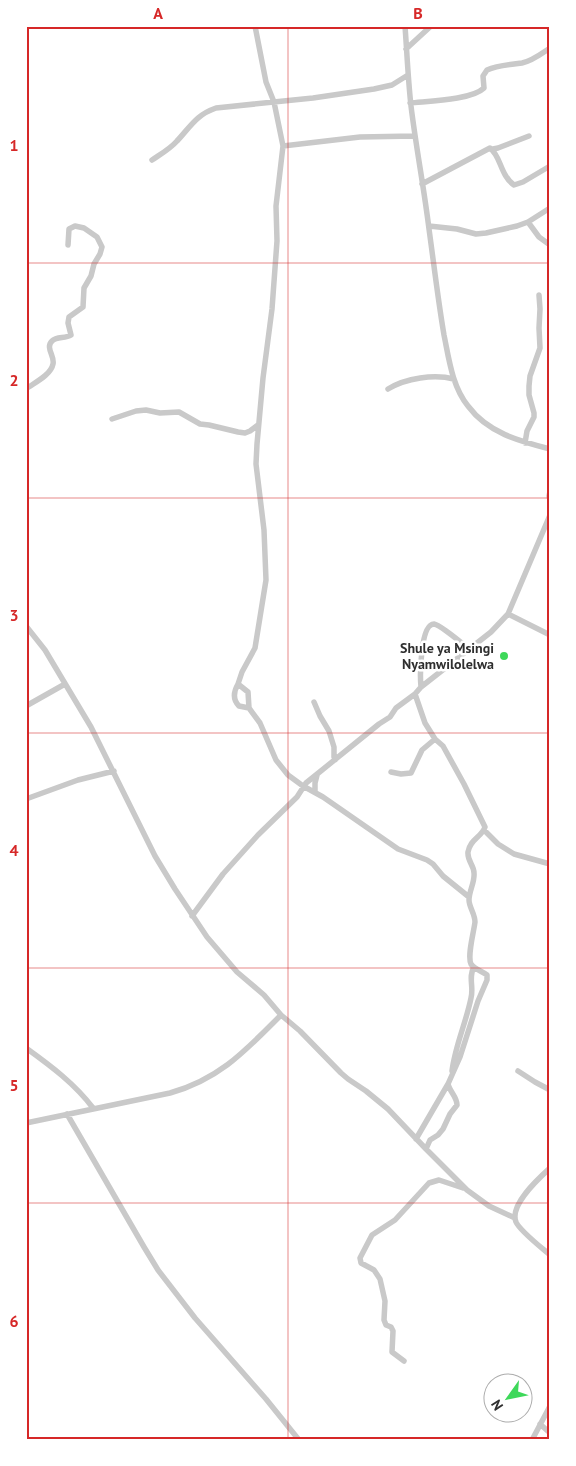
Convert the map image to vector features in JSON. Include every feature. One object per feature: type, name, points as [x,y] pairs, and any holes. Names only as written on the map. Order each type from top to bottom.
[{"type":"street","points":[[249,708],[239,706],[235,700],[234,692],[255,648],[266,580],[264,530],[256,464],[258,425],[272,309],[277,241],[276,206],[283,146],[274,102],[266,82],[255,26]]},
{"type":"street","points":[[405,26],[410,103],[440,312],[451,371],[468,406],[483,423],[504,435],[525,443],[550,449]]},
{"type":"street","points":[[406,49],[431,26]]},
{"type":"street","points":[[410,103],[476,94],[484,88],[483,76],[486,70],[505,64],[522,63],[531,60],[550,48]]},
{"type":"street","points":[[152,160],[171,147],[198,116],[216,108],[313,98],[380,88],[392,85],[408,76]]},
{"type":"street","points":[[283,146],[360,137],[415,136]]},
{"type":"street","points":[[422,184],[488,149],[493,149],[529,136]]},
{"type":"street","points":[[493,149],[508,181],[514,184],[524,182],[550,166]]},
{"type":"street","points":[[429,226],[456,229],[476,234],[517,226],[528,222],[550,208]]},
{"type":"street","points":[[528,222],[539,237],[550,245]]},
{"type":"street","points":[[26,389],[51,369],[53,364],[49,349],[51,342],[70,335],[69,317],[83,307],[84,288],[102,250],[97,237],[78,226],[69,229],[68,245]]},
{"type":"street","points":[[525,443],[527,432],[534,418],[529,386],[530,376],[540,348],[539,295]]},
{"type":"street","points":[[388,389],[405,380],[437,376],[454,379]]},
{"type":"street","points":[[112,419],[136,411],[146,410],[160,413],[179,412],[200,424],[245,433],[258,425]]},
{"type":"street","points":[[550,491],[548,496],[550,500]]},
{"type":"street","points":[[192,916],[223,874],[278,815],[297,798],[303,786],[388,719],[398,706],[415,694],[421,686],[499,625],[508,614],[550,515]]},
{"type":"street","points":[[508,614],[550,636]]},
{"type":"street","points":[[421,686],[421,657],[426,629],[430,625],[438,626],[469,649]]},
{"type":"street","points":[[26,626],[45,650],[91,727],[154,856],[207,937],[232,967],[264,995],[281,1015],[348,1079],[388,1109],[467,1190],[489,1206],[515,1218]]},
{"type":"street","points":[[26,706],[65,684]]},
{"type":"street","points":[[238,684],[248,692],[249,708],[260,723],[276,760],[288,775],[398,849],[434,864],[443,876],[469,896]]},
{"type":"street","points":[[415,694],[425,723],[435,739],[443,746],[484,824],[484,830],[475,838],[468,850],[468,860],[473,867],[474,873],[469,902],[475,922],[470,960],[474,967],[487,975],[487,980],[452,1076],[416,1139]]},
{"type":"street","points":[[314,702],[334,747],[335,760]]},
{"type":"street","points":[[392,772],[401,774],[411,773],[422,750],[435,739]]},
{"type":"street","points":[[26,798],[78,780],[114,772]]},
{"type":"street","points":[[315,792],[317,775]]},
{"type":"street","points":[[484,830],[498,844],[514,854],[550,864]]},
{"type":"street","points":[[452,1076],[458,1041],[471,997],[471,972],[474,967]]},
{"type":"street","points":[[26,1123],[186,1089],[221,1071],[281,1015]]},
{"type":"street","points":[[26,1048],[61,1074],[93,1108]]},
{"type":"street","points":[[518,1071],[550,1090]]},
{"type":"street","points":[[426,1149],[430,1140],[443,1130],[457,1104],[448,1084]]},
{"type":"street","points":[[67,1114],[158,1270],[195,1318],[299,1440]]},
{"type":"street","points":[[550,1168],[522,1198],[515,1218],[519,1227],[550,1255]]},
{"type":"street","points":[[404,1361],[392,1352],[393,1331],[391,1327],[386,1325],[384,1320],[385,1302],[380,1279],[374,1270],[361,1263],[360,1258],[372,1235],[394,1220],[428,1183],[439,1180],[467,1190]]},
{"type":"street","points":[[532,1440],[550,1406]]},
{"type":"street","points":[[540,1424],[550,1433]]},
{"type":"place","name":"Shule ya Msingi Nyamwilolelwa","points":[[504,656]]}]
